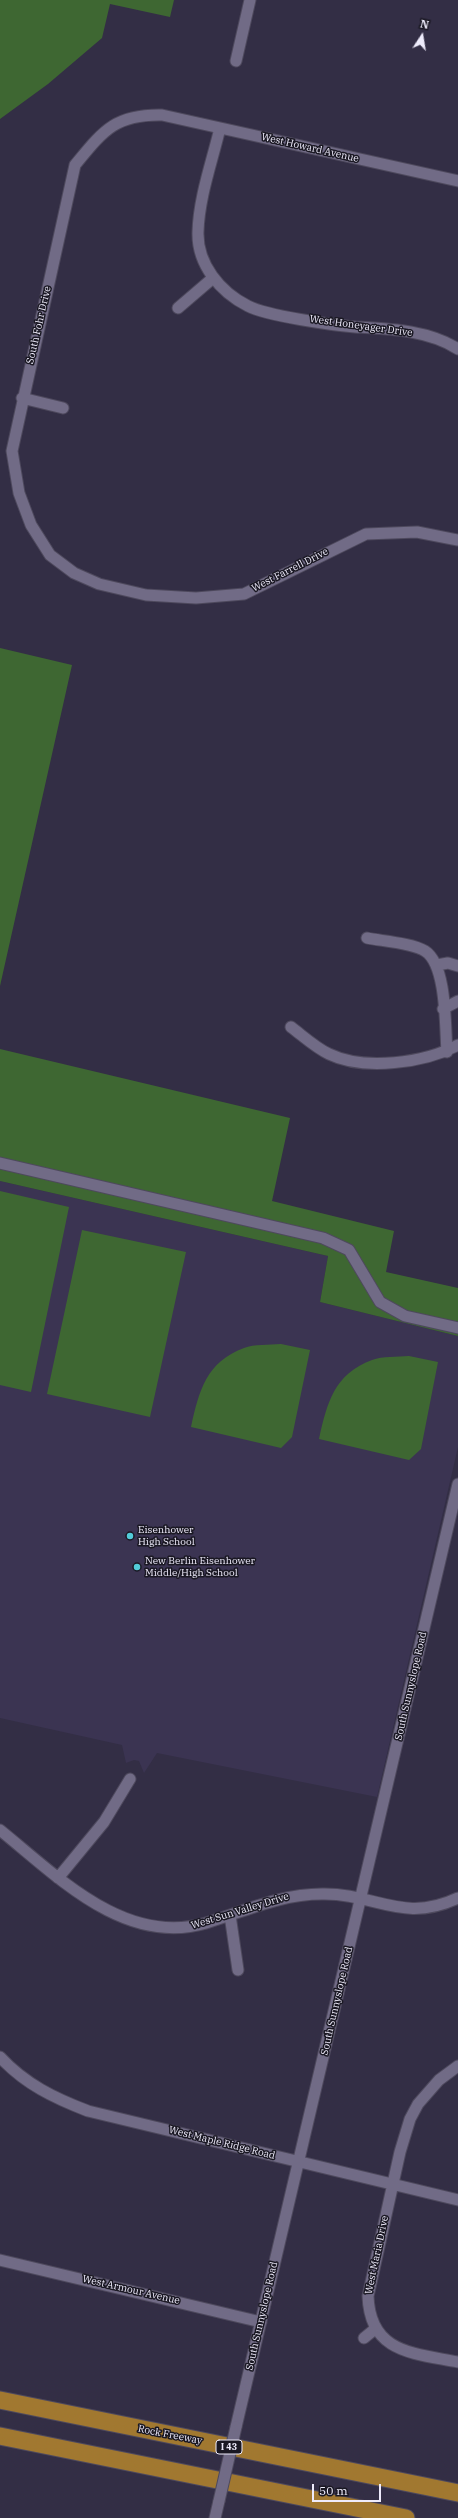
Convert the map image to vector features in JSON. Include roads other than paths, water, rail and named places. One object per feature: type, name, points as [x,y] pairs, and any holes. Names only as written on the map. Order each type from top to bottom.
[{"type":"highway","name":"Rock Freeway","points":[[0,2400],[458,2493]]},
{"type":"highway","points":[[0,2436],[406,2518]]},
{"type":"street","points":[[236,61],[250,0]]},
{"type":"street","name":"South Fohr Drive","points":[[74,574],[50,555],[31,525],[19,493],[12,451],[22,398],[75,165],[99,135],[118,122],[140,115],[162,115]]},
{"type":"street","name":"West Howard Avenue","points":[[162,115],[458,181]]},
{"type":"street","name":"West Honeyager Drive","points":[[220,128],[200,208],[198,234],[201,255],[213,278],[230,295],[249,307],[341,326],[404,330],[447,342],[458,349]]},
{"type":"street","points":[[178,308],[213,278]]},
{"type":"street","points":[[22,398],[63,408]]},
{"type":"street","name":"West Farrell Drive","points":[[74,574],[99,584],[146,595],[196,598],[244,594],[366,534],[417,532],[458,540]]},
{"type":"street","points":[[367,938],[425,951],[437,965],[441,980],[446,1052]]},
{"type":"street","points":[[437,965],[448,963],[458,966]]},
{"type":"street","points":[[443,1009],[458,1001]]},
{"type":"street","points":[[291,1028],[329,1054],[355,1063],[388,1064],[446,1052],[458,1045]]},
{"type":"street","points":[[446,1052],[458,1056]]},
{"type":"street","points":[[0,1163],[323,1238],[349,1250],[380,1302],[405,1316],[458,1328]]},
{"type":"street","name":"South Sunnyslope Road","points":[[215,2518],[362,1899],[458,1484]]},
{"type":"street","points":[[58,1878],[104,1822],[130,1778]]},
{"type":"street","name":"West Sun Valley Drive","points":[[0,1830],[58,1878],[109,1911],[156,1927],[193,1926],[295,1895],[334,1894],[408,1910],[436,1907],[458,1898]]},
{"type":"street","points":[[230,1915],[238,1970]]},
{"type":"street","name":"West Maple Ridge Road","points":[[0,2057],[10,2068],[32,2085],[88,2111],[458,2200]]},
{"type":"street","name":"West Maria Drive","points":[[458,2066],[439,2080],[418,2104],[405,2134],[368,2296],[368,2309],[375,2329],[387,2341],[402,2350],[458,2362]]},
{"type":"street","name":"West Armour Avenue","points":[[0,2260],[261,2322]]},
{"type":"street","points":[[364,2338],[375,2329]]},
{"type":"place","name":"Eisenhower High School","points":[[130,1536]]},
{"type":"place","name":"New Berlin Eisenhower Middle/High School","points":[[137,1567]]}]
